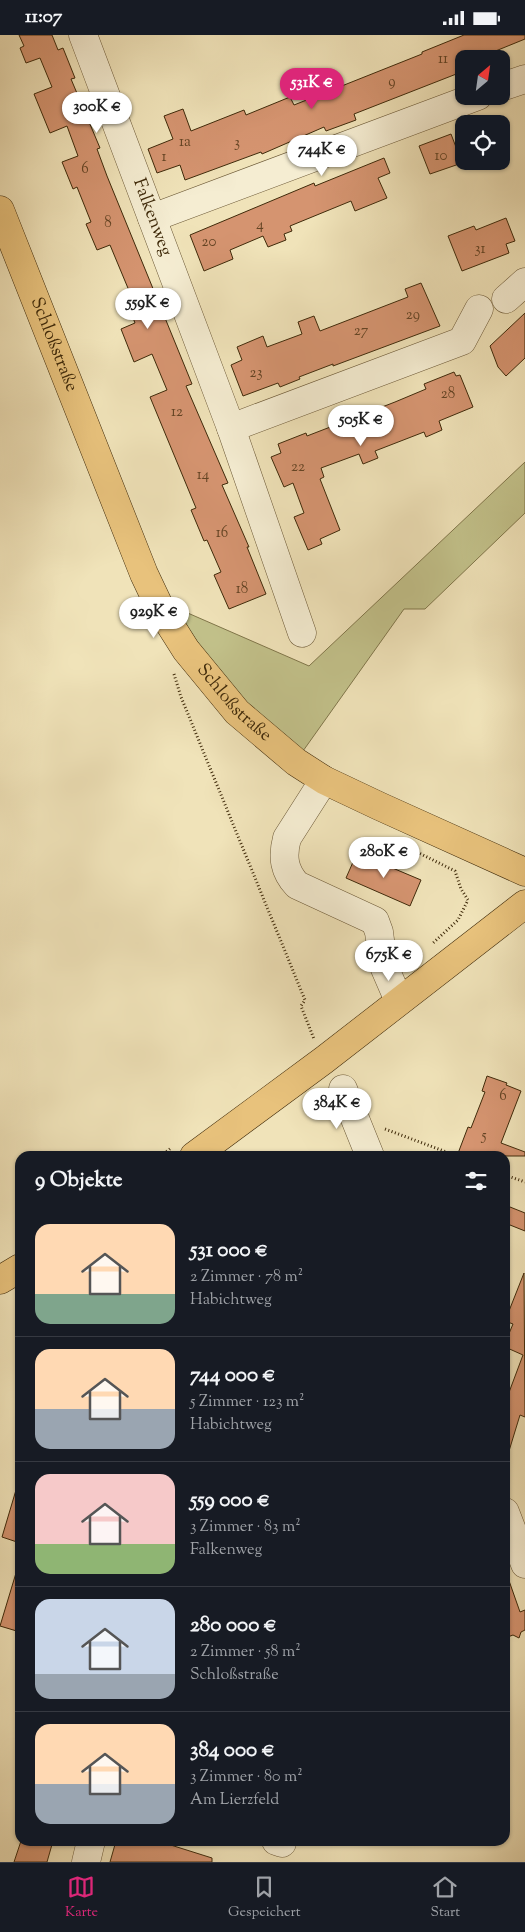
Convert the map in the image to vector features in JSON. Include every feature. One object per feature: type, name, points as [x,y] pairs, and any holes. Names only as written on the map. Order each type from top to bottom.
[{"type":"main road","name":"Schloßstraße","points":[[0,210],[144,574],[162,612],[186,650],[237,712],[296,762],[324,780],[457,843],[525,872]]},
{"type":"main road","points":[[201,1151],[311,1070],[525,905]]},
{"type":"main road","points":[[0,1280],[15,1272]]},
{"type":"street","name":"Falkenweg","points":[[82,35],[231,428],[302,633]]},
{"type":"street","points":[[510,84],[525,79]]},
{"type":"street","points":[[152,218],[455,105]]},
{"type":"street","points":[[231,428],[462,341],[479,309]]},
{"type":"street","points":[[324,780],[287,838],[284,849],[284,863],[289,876],[297,885],[375,921],[379,932],[383,963],[399,1001]]},
{"type":"street","points":[[343,1089],[368,1151]]},
{"type":"street","points":[[510,1529],[517,1553]]},
{"type":"street","points":[[86,1862],[90,1846]]},
{"type":"path","points":[[172,669],[180,697],[305,1000],[301,1006],[314,1042]]},
{"type":"path","points":[[359,1126],[369,1123],[444,1151]]},
{"type":"path","points":[[510,1177],[525,1182]]},
{"type":"shaded area","points":[[525,462],[525,513],[425,609],[404,609],[303,751],[247,704],[213,665],[174,607],[309,666]]},
{"type":"building","points":[[19,35],[52,35],[58,50],[63,48],[75,78],[71,79],[100,148],[97,149],[107,176],[192,384],[186,386],[228,483],[222,485],[249,547],[247,547],[266,594],[229,609],[214,575],[221,572],[207,540],[204,541],[191,510],[196,508],[150,397],[167,390],[152,354],[134,362],[121,329],[135,323],[124,295],[130,293],[110,245],[97,250],[86,224],[91,222],[77,187],[73,189],[62,162],[78,156],[67,126],[50,133],[34,94],[52,87],[40,58],[26,63],[20,48],[24,46]]},
{"type":"building","points":[[464,35],[525,35],[525,39],[498,50],[455,50],[455,75],[354,114],[356,120],[326,131],[324,127],[262,154],[261,152],[185,180],[180,165],[157,173],[148,149],[173,139],[164,116],[183,109],[191,131],[244,110],[246,115],[290,97],[294,105],[422,54],[422,52]]},
{"type":"building","points":[[451,134],[455,145],[455,165],[430,174],[419,146]]},
{"type":"building","points":[[384,158],[390,173],[378,178],[387,198],[355,211],[351,201],[290,226],[292,231],[284,234],[286,240],[268,247],[263,236],[230,250],[233,259],[204,271],[190,235],[314,183],[315,186]]},
{"type":"building","points":[[506,218],[515,241],[506,244],[509,253],[462,271],[448,236],[474,226],[476,230]]},
{"type":"building","points":[[421,283],[440,326],[333,366],[333,364],[299,377],[300,379],[280,387],[278,383],[243,396],[231,365],[242,360],[237,347],[263,336],[267,347],[302,334],[298,322],[314,316],[320,331],[408,297],[405,289]]},
{"type":"building","points":[[525,313],[525,358],[506,376],[498,367],[490,346]]},
{"type":"building","points":[[454,372],[456,376],[460,375],[473,407],[439,421],[442,430],[426,437],[424,432],[375,451],[378,458],[363,464],[359,454],[321,468],[324,477],[320,479],[340,530],[320,539],[322,544],[308,550],[294,517],[304,513],[293,483],[284,487],[271,457],[281,453],[278,444],[306,433],[307,436],[395,402],[426,389],[424,384]]},
{"type":"building","points":[[357,853],[421,880],[410,906],[346,878]]},
{"type":"building","points":[[487,1076],[507,1083],[506,1085],[521,1091],[501,1143],[525,1152],[525,1156],[510,1156],[510,1151],[459,1151],[468,1127],[471,1128],[485,1092],[482,1091]]},
{"type":"building","points":[[510,1207],[525,1213],[525,1231],[510,1225]]},
{"type":"building","points":[[524,1273],[525,1417],[520,1415],[510,1448],[510,1390],[523,1355],[510,1349],[510,1331],[513,1324],[510,1323],[510,1308]]},
{"type":"building","points":[[15,1493],[15,1541],[2,1537]]},
{"type":"building","points":[[15,1576],[15,1630],[0,1626]]},
{"type":"building","points":[[510,1584],[520,1612],[525,1610],[525,1630],[521,1632],[519,1638],[513,1635],[510,1636]]},
{"type":"building","points":[[19,1846],[52,1846],[47,1862],[14,1862]]},
{"type":"building","points":[[115,1846],[174,1846],[212,1858],[212,1862],[110,1862]]}]
